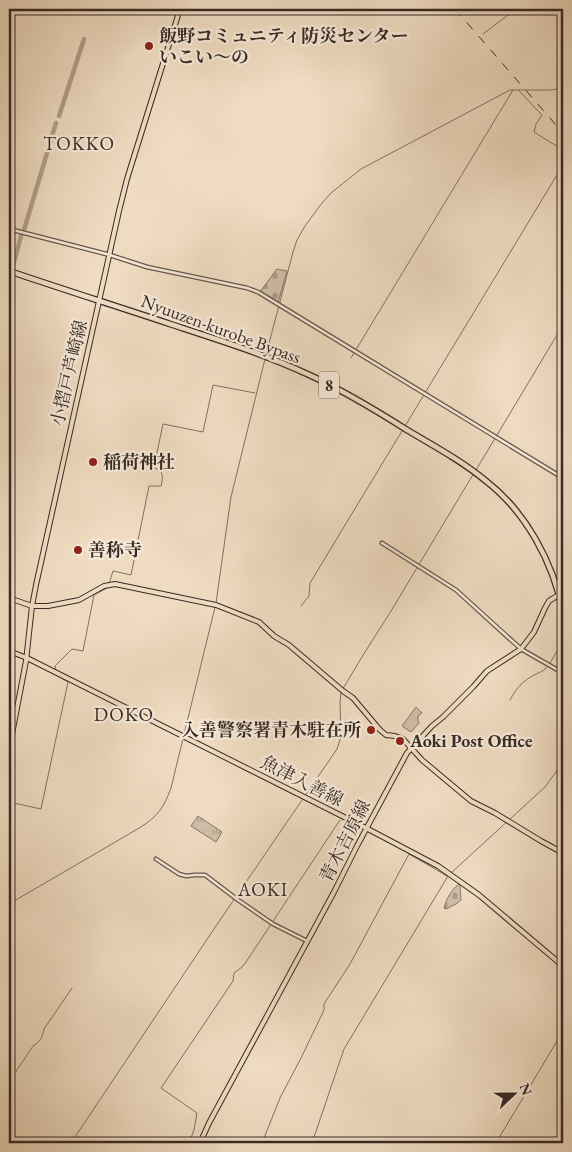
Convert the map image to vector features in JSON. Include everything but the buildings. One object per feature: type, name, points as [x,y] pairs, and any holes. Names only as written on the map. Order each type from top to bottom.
[{"type":"highway","name":"Nyuuzen-kurobe Bypass","points":[[9,271],[258,353],[347,394],[449,454],[488,482],[520,516],[545,556],[554,576],[561,594],[563,612]]},
{"type":"main road","name":"小摺戸芦崎線","points":[[9,750],[27,658],[32,606],[127,179],[180,9]]},
{"type":"main road","points":[[9,598],[32,606],[48,606],[79,600],[104,586],[112,584],[218,606],[254,620],[289,645],[353,698],[384,733],[403,739],[422,760],[471,801],[563,852]]},
{"type":"main road","name":"青木吉原線","points":[[200,1143],[206,1128],[405,757],[411,748],[487,671],[521,649],[534,632],[549,602],[561,594]]},
{"type":"main road","name":"魚津入善線","points":[[9,651],[27,658],[438,866],[470,888],[563,966]]},
{"type":"street","points":[[9,229],[147,266],[258,292],[563,478]]},
{"type":"street","points":[[382,544],[456,590],[521,649],[563,674]]},
{"type":"street","points":[[156,859],[179,874],[186,876],[205,875],[273,924],[307,941]]},
{"type":"green space","points":[[277,269],[287,271],[278,303],[260,292]]},
{"type":"green space","points":[[416,707],[422,713],[418,716],[419,723],[411,732],[402,726]]},
{"type":"green space","points":[[198,816],[222,832],[216,842],[191,826]]},
{"type":"green space","points":[[459,884],[461,885],[461,900],[446,909],[444,908],[450,894]]},
{"type":"waterway","points":[[483,34],[516,9]]},
{"type":"waterway","points":[[59,116],[84,39]]},
{"type":"waterway","points":[[266,355],[297,240],[305,226],[331,193],[361,169],[510,90],[551,90],[563,86]]},
{"type":"waterway","points":[[351,358],[513,90]]},
{"type":"waterway","points":[[519,91],[542,115],[536,124],[534,132],[563,150]]},
{"type":"waterway","points":[[24,230],[56,123]]},
{"type":"waterway","points":[[301,606],[309,596],[310,583],[563,165]]},
{"type":"waterway","points":[[13,266],[21,236]]},
{"type":"waterway","points":[[476,470],[563,325]]},
{"type":"waterway","points":[[9,904],[141,827],[156,815],[166,801],[171,788],[216,603],[231,497],[265,359]]},
{"type":"waterway","points":[[109,584],[113,571],[131,575],[149,486],[161,486],[162,483],[161,473],[154,467],[163,424],[203,432],[213,385],[255,393]]},
{"type":"waterway","points":[[71,1143],[337,749],[341,737],[341,692],[474,473]]},
{"type":"waterway","points":[[56,671],[55,666],[72,649],[83,651],[94,595],[107,588]]},
{"type":"waterway","points":[[510,700],[523,683],[548,666],[563,644]]},
{"type":"waterway","points":[[9,802],[41,809],[68,682],[57,675]]},
{"type":"waterway","points":[[451,873],[545,787],[563,762]]},
{"type":"waterway","points":[[189,1143],[197,1113],[161,1088],[233,981],[234,973],[246,962],[340,820]]},
{"type":"waterway","points":[[262,1143],[280,1098],[324,1010],[324,1004],[350,964],[409,854],[447,876]]},
{"type":"waterway","points":[[312,1143],[344,1049],[448,876]]},
{"type":"waterway","points":[[9,1082],[33,1046],[41,1039],[44,1029],[72,988]]},
{"type":"waterway","points":[[496,1143],[563,1031]]},
{"type":"railway","points":[[455,9],[563,133]]},
{"type":"place","name":"飯野コミュニティ防災センター いこい～の","points":[[149,46]]},
{"type":"place","name":"稲荷神社","points":[[93,462]]},
{"type":"place","name":"善称寺","points":[[78,550]]},
{"type":"place","name":"入善警察署青木駐在所","points":[[371,730]]},
{"type":"place","name":"Aoki Post Office","points":[[400,741]]},
{"type":"district","name":"TOKKO","points":[[79,143]]},
{"type":"district","name":"DOKO","points":[[124,714]]},
{"type":"district","name":"AOKI","points":[[263,889]]}]
